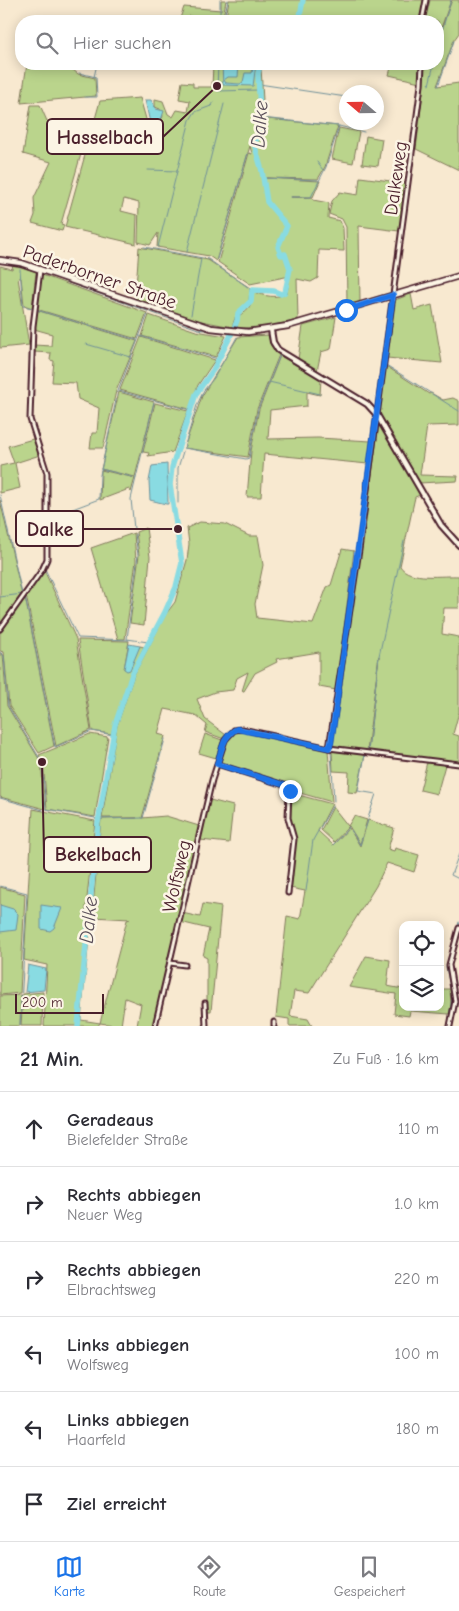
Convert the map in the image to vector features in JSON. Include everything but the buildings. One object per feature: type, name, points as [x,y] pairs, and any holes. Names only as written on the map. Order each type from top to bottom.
[{"type":"main road","name":"Paderborner Straße","points":[[0,260],[40,270],[190,323],[228,331],[271,330],[459,276]]},
{"type":"street","points":[[423,15],[426,0]]},
{"type":"street","name":"Dalkeweg","points":[[329,748],[377,415],[422,70]]},
{"type":"street","points":[[0,629],[42,570],[46,559],[47,473],[30,419],[33,326],[40,270]]},
{"type":"street","points":[[271,330],[273,342],[278,350],[352,394],[367,404],[377,415],[442,525],[459,545]]},
{"type":"street","name":"Wolfsweg","points":[[155,1026],[217,764],[229,733],[242,729],[329,748]]},
{"type":"street","points":[[329,748],[459,764]]},
{"type":"street","points":[[217,764],[284,785],[289,790],[288,818],[294,839],[288,893]]},
{"type":"street","points":[[450,1026],[454,1001],[449,965],[459,928]]},
{"type":"street","points":[[170,963],[185,965]]},
{"type":"street","points":[[205,1003],[206,1026]]},
{"type":"green space","points":[[221,0],[226,0],[223,15],[181,15],[184,7],[221,10]]},
{"type":"green space","points":[[229,0],[424,0],[421,15],[226,15]]},
{"type":"green space","points":[[430,0],[451,0],[444,20],[444,15],[426,15]]},
{"type":"green space","points":[[452,0],[459,0],[459,33],[454,40],[444,67],[444,21]]},
{"type":"green space","points":[[26,70],[73,70],[78,74],[95,78],[96,96],[21,103]]},
{"type":"green space","points":[[213,70],[261,70],[264,117],[267,119],[338,126],[325,167],[318,179],[265,178],[320,181],[313,197],[291,197],[313,198],[313,200],[329,203],[328,218],[340,221],[343,228],[344,251],[319,250],[318,278],[311,282],[297,279],[298,320],[264,327],[237,328],[239,316],[250,306],[254,292],[270,296],[283,295],[287,293],[290,276],[250,284],[218,262],[249,153],[252,154],[250,146],[216,261],[209,256],[157,247],[158,233],[150,245],[138,242],[139,203],[124,199],[121,211],[137,215],[136,244],[65,227],[100,101],[140,98],[148,126],[150,123],[160,123],[163,116],[160,109],[155,107],[155,99],[163,101],[168,114],[173,117],[177,110],[188,112],[190,101],[179,99],[182,82],[193,83],[193,87],[212,87]]},
{"type":"green space","points":[[390,70],[420,70],[420,82],[389,75]]},
{"type":"green space","points":[[425,70],[443,70],[437,86],[459,83],[459,170],[416,149]]},
{"type":"green space","points":[[31,105],[40,105],[47,121],[74,122],[72,127],[89,126],[61,224],[64,225],[62,231],[32,223],[35,215],[34,198],[51,162],[23,154]]},
{"type":"green space","points":[[339,128],[339,130],[359,132],[353,163],[332,159]]},
{"type":"green space","points":[[366,136],[382,139],[378,166],[362,164]]},
{"type":"green space","points":[[360,177],[406,183],[399,231],[359,226],[360,303],[349,306],[347,305],[346,227],[342,219],[329,214],[332,201],[340,192],[358,195]]},
{"type":"green space","points":[[139,247],[208,260],[250,288],[249,301],[237,312],[232,327],[191,319],[135,300]]},
{"type":"green space","points":[[13,264],[36,272],[32,308],[24,305],[21,278],[18,278],[29,345],[0,348],[0,266],[12,269]]},
{"type":"green space","points":[[42,275],[147,313],[137,339],[36,309]]},
{"type":"green space","points":[[411,294],[414,310],[432,305],[442,363],[387,358],[395,300]]},
{"type":"green space","points":[[36,310],[137,341],[116,391],[103,448],[90,448],[92,433],[97,433],[99,408],[78,399],[76,383],[52,382],[54,361],[50,360],[51,353],[34,352],[34,345],[51,346],[52,334],[34,329]]},
{"type":"green space","points":[[149,315],[196,331],[226,336],[216,357],[142,336]]},
{"type":"green space","points":[[336,317],[331,349],[321,352],[317,371],[298,359],[303,326]]},
{"type":"green space","points":[[268,335],[271,346],[279,355],[257,409],[248,457],[184,448],[202,396],[238,337]]},
{"type":"green space","points":[[141,337],[215,360],[198,385],[189,409],[120,390]]},
{"type":"green space","points":[[280,356],[321,379],[320,395],[307,392],[307,406],[270,410],[268,439],[318,438],[371,441],[368,464],[264,454],[261,497],[247,497],[251,451],[259,409]]},
{"type":"green space","points":[[386,366],[429,394],[431,393],[443,400],[453,398],[459,401],[459,425],[427,426],[420,475],[458,476],[457,481],[419,483],[379,413]]},
{"type":"green space","points":[[119,392],[154,402],[135,477],[101,469]]},
{"type":"green space","points":[[155,403],[188,411],[173,452],[148,456],[149,453],[143,452]]},
{"type":"green space","points":[[379,425],[420,495],[415,497],[400,566],[404,571],[411,574],[459,576],[459,608],[444,608],[442,634],[459,637],[459,712],[453,734],[459,736],[459,763],[368,751],[379,656],[367,751],[333,746]]},
{"type":"green space","points":[[33,439],[40,455],[15,463],[20,488],[0,493],[0,466],[14,463],[8,446]]},
{"type":"green space","points":[[101,470],[135,478],[131,492],[129,489],[100,500]]},
{"type":"green space","points":[[0,500],[22,595],[0,626]]},
{"type":"green space","points":[[200,522],[225,524],[249,536],[258,536],[263,565],[255,604],[257,618],[313,624],[327,587],[331,585],[342,549],[354,551],[336,690],[319,687],[319,652],[276,659],[277,662],[255,673],[244,691],[242,691],[248,672],[237,678],[233,690],[215,692],[197,699],[205,719],[226,735],[224,739],[205,732],[207,725],[195,715],[165,709],[158,734],[165,736],[142,818],[166,816],[199,826],[153,1026],[137,1026],[141,1004],[125,998],[121,1026],[100,1023],[127,920],[130,919],[92,917],[101,819],[137,818],[102,818],[117,726],[134,675],[166,614],[175,602],[187,560],[189,544],[187,528]]},
{"type":"green space","points":[[146,528],[150,557],[144,625],[130,623],[139,555],[136,532]]},
{"type":"green space","points":[[134,533],[136,561],[125,639],[118,639],[91,548]]},
{"type":"green space","points":[[44,570],[76,639],[91,730],[56,746],[26,595]]},
{"type":"green space","points":[[25,597],[54,746],[39,753],[9,706],[4,652],[0,651],[0,632]]},
{"type":"green space","points":[[78,640],[129,641],[124,669],[140,646],[144,647],[131,673],[111,734],[92,731]]},
{"type":"green space","points":[[0,653],[3,654],[7,706],[41,762],[45,809],[0,797]]},
{"type":"green space","points":[[242,730],[328,750],[332,802],[293,791],[284,784],[219,763],[226,740],[235,731]]},
{"type":"green space","points":[[90,734],[108,737],[95,817],[47,809],[43,761],[39,755]]},
{"type":"green space","points":[[205,734],[222,740],[216,758],[199,753]]},
{"type":"green space","points":[[332,751],[365,755],[357,793],[348,792],[349,772],[333,771]]},
{"type":"green space","points":[[427,762],[445,765],[437,794],[420,790]]},
{"type":"green space","points":[[291,793],[332,804],[318,831],[333,845],[349,828],[360,846],[368,820],[394,828],[388,849],[394,851],[395,848],[419,855],[414,872],[387,863],[376,886],[309,993],[294,991],[290,1016],[308,1019],[312,1026],[289,1026],[289,1019],[276,1017],[287,916],[300,919],[305,891],[290,888],[295,839],[289,818]]},
{"type":"green space","points":[[210,800],[233,806],[229,843],[200,840]]},
{"type":"green space","points":[[333,807],[348,826],[354,816],[367,820],[360,844],[349,826],[334,842],[321,830]]},
{"type":"green space","points":[[33,809],[95,821],[85,917],[91,918],[81,1020],[100,1023],[98,1026],[44,1026],[47,965],[24,960]]},
{"type":"green space","points":[[0,887],[25,894],[20,993],[0,995]]},
{"type":"green space","points":[[203,904],[221,907],[211,1011],[207,1011],[207,958],[203,956],[209,929],[180,922],[182,913],[200,917]]},
{"type":"green space","points":[[366,956],[390,960],[387,986],[399,988],[399,1011],[410,1011],[409,1016],[394,1014],[396,994],[349,987]]},
{"type":"green space","points":[[444,989],[450,989],[451,1005],[449,1014],[410,1011],[444,1011]]},
{"type":"green space","points":[[43,992],[42,1026],[21,1026],[23,994]]},
{"type":"green space","points":[[21,995],[20,1026],[0,1026],[0,996]]},
{"type":"water","points":[[222,70],[239,70],[238,77],[228,77],[224,80],[226,83],[240,84],[243,82],[245,73],[252,73],[252,70],[255,70],[253,86],[223,85]]},
{"type":"water","points":[[145,100],[151,100],[156,109],[164,111],[160,123],[150,123]]},
{"type":"water","points":[[167,464],[168,504],[166,504],[150,500],[149,481],[152,466]]},
{"type":"water","points":[[129,644],[140,646],[130,670],[127,671],[124,669]]},
{"type":"water","points":[[0,905],[13,909],[18,914],[16,930],[0,932]]},
{"type":"water","points":[[41,905],[62,908],[54,928],[50,931],[41,929]]},
{"type":"water","points":[[28,965],[46,969],[44,990],[25,992]]},
{"type":"waterway","points":[[220,0],[220,15]]},
{"type":"waterway","points":[[221,15],[225,13],[228,0]]},
{"type":"waterway","name":"Dalke","points":[[300,15],[303,0]]},
{"type":"waterway","points":[[425,15],[429,0]]},
{"type":"waterway","points":[[444,24],[451,0]]},
{"type":"waterway","points":[[444,69],[454,41]]},
{"type":"waterway","points":[[94,77],[96,70]]},
{"type":"waterway","points":[[218,70],[217,91],[259,90]]},
{"type":"waterway","name":"Dalke","points":[[78,1026],[98,823],[115,725],[132,674],[165,612],[176,587],[182,563],[170,485],[172,467],[196,394],[213,370],[230,337],[237,321],[238,313],[251,301],[252,290],[274,291],[281,294],[285,292],[290,269],[285,254],[281,255],[278,247],[287,226],[267,202],[262,171],[254,143],[261,133],[259,70]]},
{"type":"waterway","points":[[396,286],[424,70]]},
{"type":"waterway","points":[[429,85],[433,70]]},
{"type":"waterway","points":[[438,86],[444,70]]},
{"type":"waterway","points":[[79,73],[96,77],[97,97],[85,97]]},
{"type":"waterway","points":[[259,84],[339,96]]},
{"type":"waterway","points":[[158,247],[190,120],[195,112],[211,106],[215,101]]},
{"type":"waterway","points":[[187,252],[224,104]]},
{"type":"waterway","points":[[261,118],[339,126],[364,132]]},
{"type":"waterway","points":[[58,152],[72,124]]},
{"type":"waterway","points":[[291,197],[311,197],[326,167],[339,126]]},
{"type":"waterway","points":[[217,259],[248,153]]},
{"type":"waterway","points":[[317,162],[323,170]]},
{"type":"waterway","points":[[148,170],[177,171]]},
{"type":"waterway","points":[[263,178],[318,180]]},
{"type":"waterway","points":[[392,293],[400,231]]},
{"type":"waterway","points":[[144,247],[208,259],[252,290]]},
{"type":"waterway","points":[[191,315],[201,259]]},
{"type":"waterway","points":[[20,269],[23,306],[32,308]]},
{"type":"waterway","points":[[400,291],[439,279]]},
{"type":"waterway","points":[[63,281],[198,329],[224,333]]},
{"type":"waterway","points":[[385,364],[394,300]]},
{"type":"waterway","points":[[37,310],[137,340]]},
{"type":"waterway","points":[[49,518],[99,499],[100,475],[118,391],[148,314]]},
{"type":"waterway","points":[[205,324],[234,328]]},
{"type":"waterway","points":[[140,336],[218,359]]},
{"type":"waterway","points":[[178,503],[178,468],[197,405],[204,390],[214,378],[237,337]]},
{"type":"waterway","points":[[86,344],[131,357]]},
{"type":"waterway","points":[[184,448],[249,458],[258,409],[280,355]]},
{"type":"waterway","points":[[386,365],[459,411]]},
{"type":"waterway","points":[[269,382],[320,394]]},
{"type":"waterway","points":[[119,391],[190,410]]},
{"type":"waterway","points":[[134,529],[131,499],[154,402]]},
{"type":"waterway","points":[[379,413],[382,420]]},
{"type":"waterway","points":[[373,459],[378,423]]},
{"type":"waterway","points":[[39,442],[49,472],[49,557]]},
{"type":"waterway","points":[[101,469],[136,478]]},
{"type":"waterway","points":[[0,495],[22,594],[0,597]]},
{"type":"waterway","points":[[135,534],[138,555],[127,639],[148,642]]},
{"type":"waterway","points":[[368,751],[379,656],[404,541]]},
{"type":"waterway","points":[[49,562],[45,569],[78,638],[129,640]]},
{"type":"waterway","points":[[333,746],[354,594]]},
{"type":"waterway","points":[[25,596],[55,747],[92,731],[113,735]]},
{"type":"waterway","points":[[0,652],[4,656],[8,706],[42,762],[46,809],[95,818],[98,823]]},
{"type":"waterway","points":[[99,819],[143,818],[165,739]]},
{"type":"waterway","points":[[333,747],[354,750]]},
{"type":"waterway","points":[[331,751],[334,801]]},
{"type":"waterway","points":[[365,755],[358,791],[376,794],[368,818]]},
{"type":"waterway","points":[[0,798],[43,810]]},
{"type":"waterway","points":[[306,891],[313,840],[333,805]]},
{"type":"waterway","points":[[351,830],[360,845],[368,820]]},
{"type":"waterway","points":[[333,845],[349,827]]},
{"type":"waterway","points":[[459,854],[451,875],[459,879]]},
{"type":"waterway","points":[[0,886],[27,893],[20,1026]]},
{"type":"waterway","points":[[448,1026],[452,997],[446,967],[459,922]]},
{"type":"place","name":"Hasselbach","points":[[217,86]]},
{"type":"place","name":"Dalke","points":[[178,529]]},
{"type":"place","name":"Bekelbach","points":[[42,762]]},
{"type":"route","points":[[290,791],[284,785],[217,764],[229,733],[237,729],[329,748],[331,743],[393,295],[346,310]]}]
